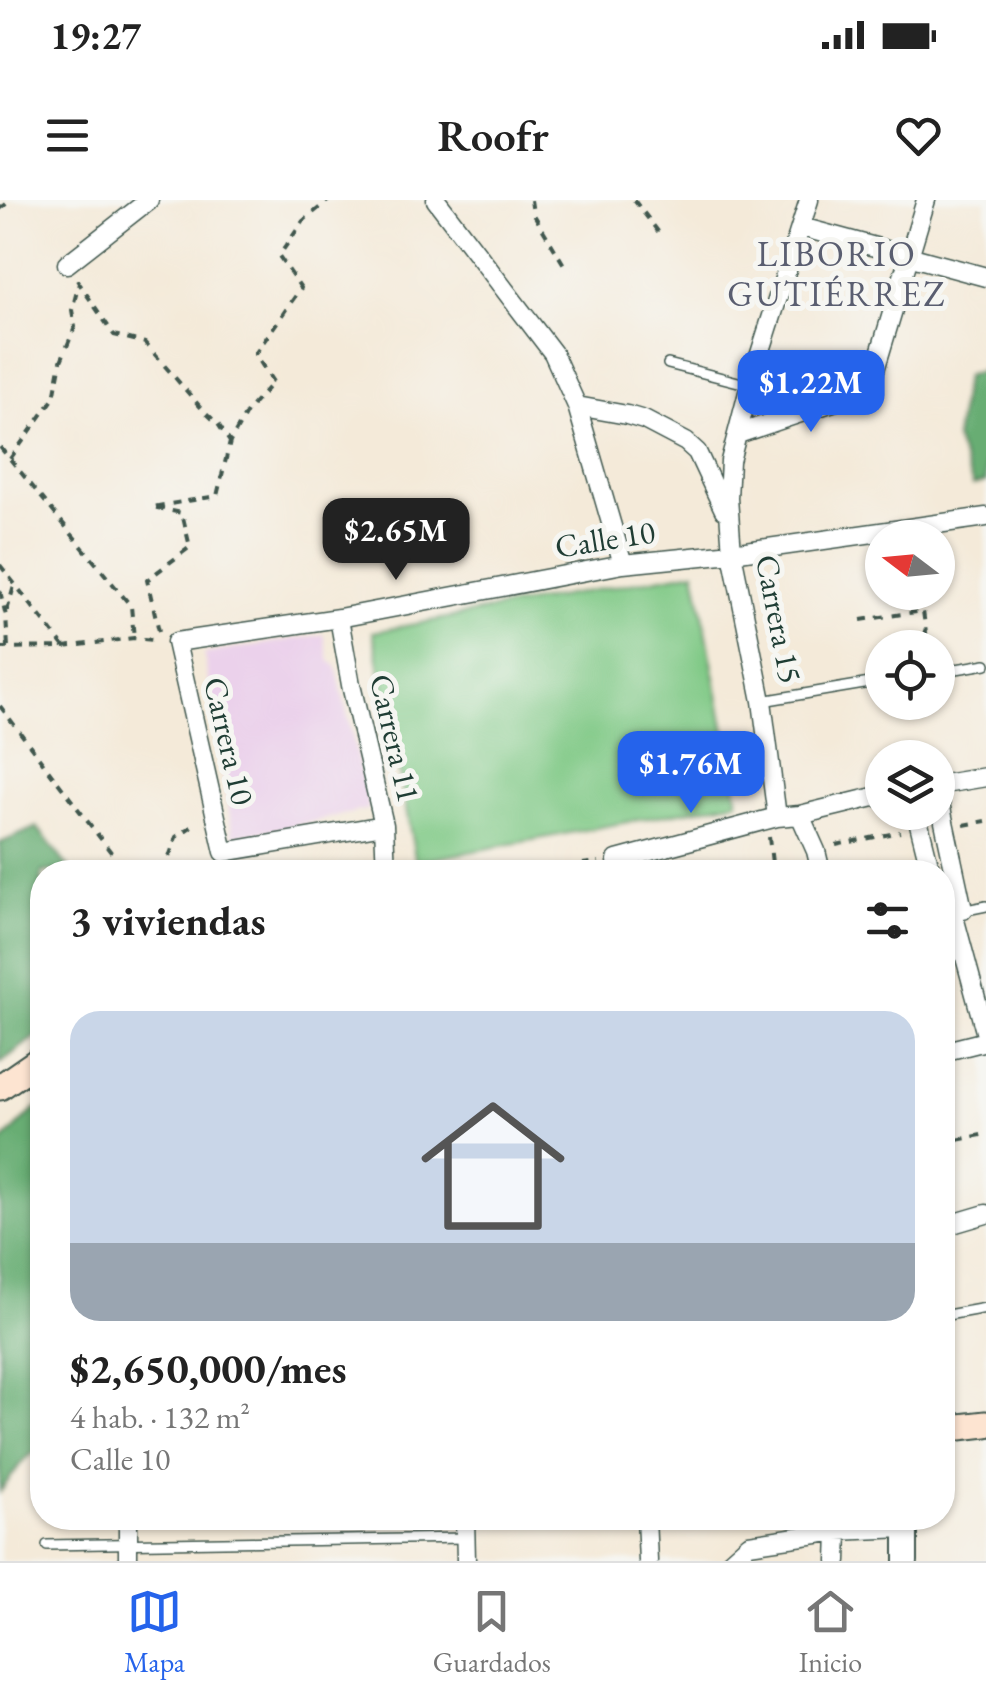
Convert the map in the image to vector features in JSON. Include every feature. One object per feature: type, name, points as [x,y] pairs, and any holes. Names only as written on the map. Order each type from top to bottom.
[{"type":"main road","points":[[0,1087],[30,1066]]},
{"type":"main road","points":[[955,1428],[986,1424]]},
{"type":"street","points":[[66,264],[148,200]]},
{"type":"street","points":[[436,200],[553,352],[578,406],[623,564]]},
{"type":"street","name":"Carrera 15","points":[[777,817],[762,701],[732,553],[728,498],[730,461],[750,385],[809,200]]},
{"type":"street","points":[[738,434],[869,390],[926,200]]},
{"type":"street","points":[[801,227],[986,277]]},
{"type":"street","points":[[578,406],[644,420],[686,442],[697,452],[731,524]]},
{"type":"street","name":"Calle 10","points":[[176,642],[340,618],[623,564],[732,553],[986,517]]},
{"type":"street","name":"Carrera 11","points":[[340,618],[384,825],[385,860]]},
{"type":"street","name":"Carrera 10","points":[[176,642],[224,852],[384,825]]},
{"type":"street","points":[[955,782],[986,778]]},
{"type":"street","points":[[637,860],[777,817],[865,799]]},
{"type":"street","points":[[800,815],[818,860]]},
{"type":"street","points":[[920,830],[928,860]]},
{"type":"street","points":[[943,830],[946,860]]},
{"type":"street","points":[[955,920],[986,1038],[955,1048]]},
{"type":"street","points":[[955,1224],[986,1214]]},
{"type":"street","points":[[465,1530],[466,1561]]},
{"type":"street","points":[[647,1530],[648,1561]]},
{"type":"street","points":[[730,1561],[749,1544],[846,1530]]},
{"type":"street","points":[[906,1530],[906,1561]]},
{"type":"street","points":[[837,1561],[838,1531]]},
{"type":"lane","points":[[668,364],[750,385]]},
{"type":"lane","points":[[955,669],[986,664]]},
{"type":"lane","points":[[762,701],[865,684]]},
{"type":"lane","points":[[955,912],[986,906]]},
{"type":"lane","points":[[955,1314],[986,1308]]},
{"type":"lane","points":[[47,1546],[128,1552],[465,1538]]},
{"type":"path","points":[[0,209],[11,200]]},
{"type":"path","points":[[176,642],[159,632],[148,580],[190,548],[182,513],[152,507],[217,496],[230,442],[248,410],[273,382],[255,354],[301,288],[280,256],[303,220],[330,200]]},
{"type":"path","points":[[531,200],[533,213],[566,268]]},
{"type":"path","points":[[634,200],[662,238]]},
{"type":"path","points":[[66,264],[114,335],[146,343],[230,442]]},
{"type":"path","points":[[10,459],[54,398],[61,361],[75,327],[72,310],[79,283]]},
{"type":"path","points":[[0,447],[131,606],[134,638]]},
{"type":"path","points":[[0,564],[64,647]]},
{"type":"path","points":[[6,616],[15,584]]},
{"type":"path","points":[[0,590],[8,647]]},
{"type":"path","points":[[861,620],[923,611],[926,630]]},
{"type":"path","points":[[0,648],[64,647],[134,638],[176,642]]},
{"type":"path","points":[[0,706],[117,860]]},
{"type":"path","points":[[168,860],[176,837],[214,811]]},
{"type":"path","points":[[772,860],[769,831],[777,817]]},
{"type":"path","points":[[837,845],[886,830]]},
{"type":"path","points":[[955,1140],[986,1134]]},
{"type":"shaded area","points":[[324,634],[329,660],[336,666],[369,809],[233,836],[204,654]]},
{"type":"green space","points":[[986,369],[986,482],[973,485],[955,439],[965,376]]},
{"type":"green space","points":[[695,571],[738,801],[416,860],[373,632]]},
{"type":"green space","points":[[37,827],[63,860],[30,860],[30,1041],[0,1063],[0,843]]},
{"type":"green space","points":[[30,1114],[30,1456],[0,1492],[0,1144]]},
{"type":"district","name":"LIBORIO GUTIÉRREZ","points":[[837,273]]}]
